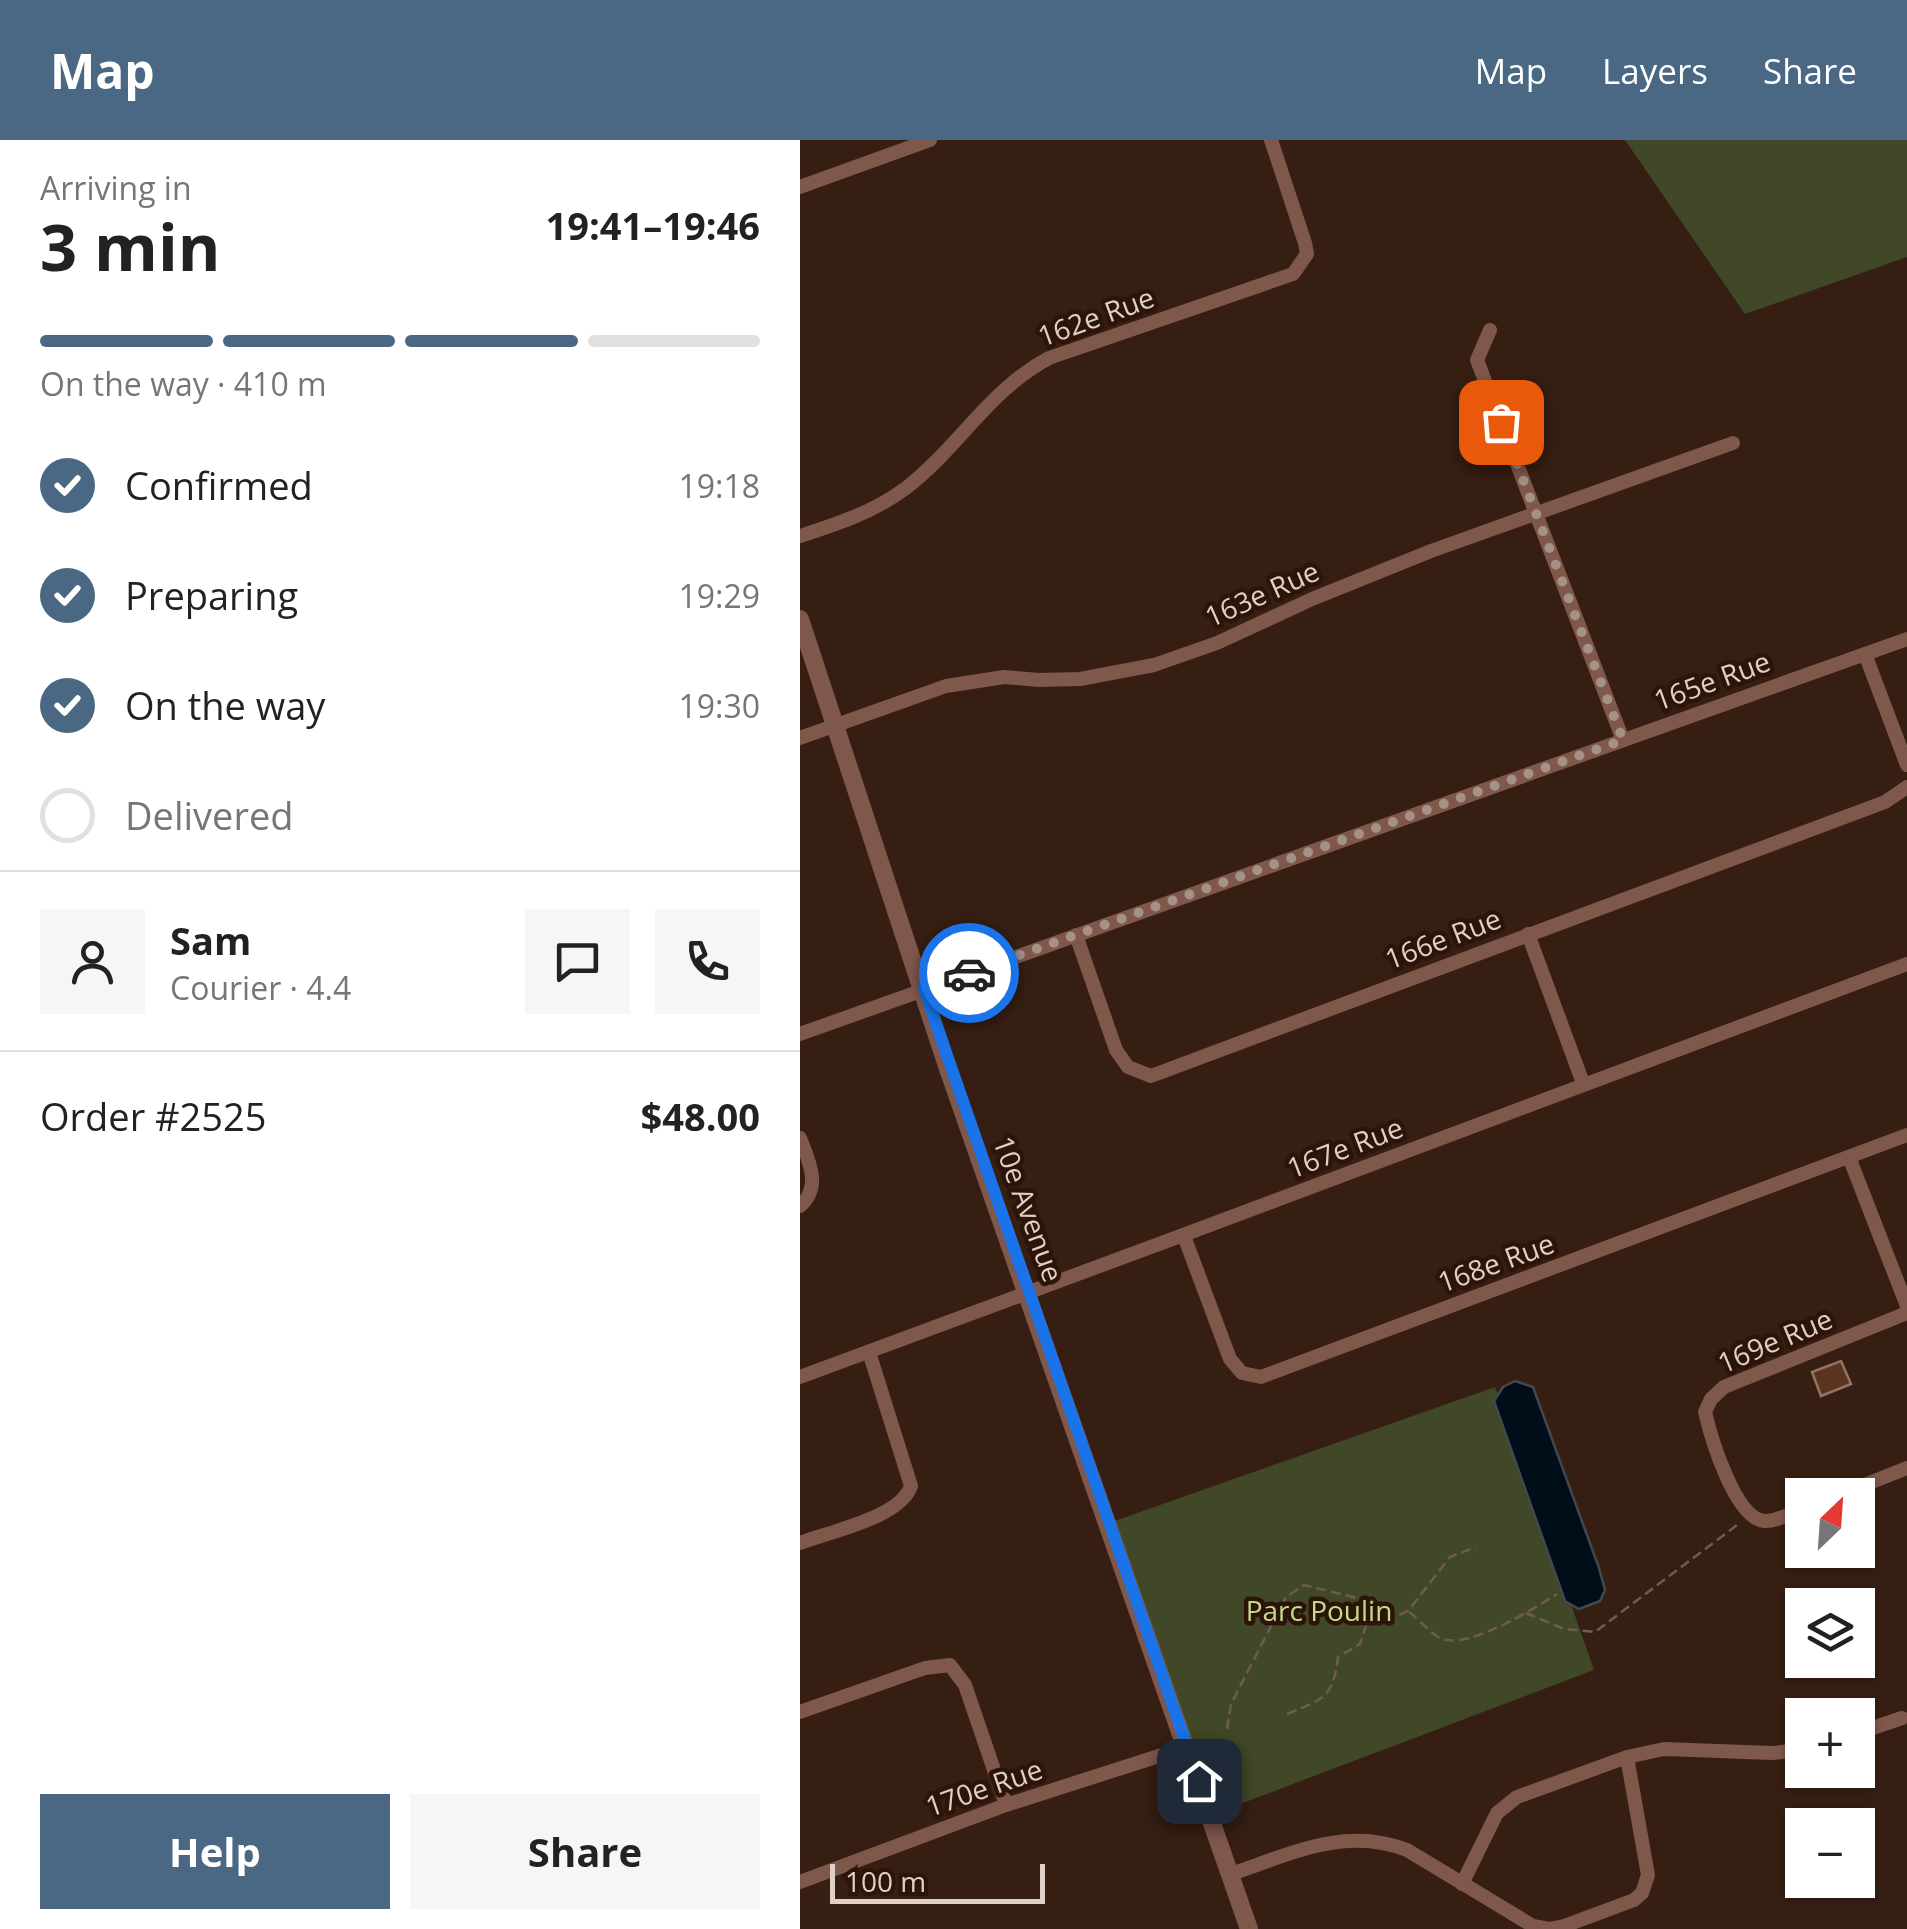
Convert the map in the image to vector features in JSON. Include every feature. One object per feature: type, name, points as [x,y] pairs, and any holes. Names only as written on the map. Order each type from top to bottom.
[{"type":"street","points":[[800,188],[930,140]]},
{"type":"street","name":"162e Rue","points":[[800,536],[860,516],[905,488],[942,455],[1009,383],[1038,364],[1293,274],[1306,254],[1271,140]]},
{"type":"street","points":[[1490,330],[1477,360],[1623,740]]},
{"type":"street","name":"163e Rue","points":[[800,738],[946,686],[1004,677],[1080,678],[1154,665],[1431,551],[1732,443]]},
{"type":"street","name":"10e Avenue","points":[[800,619],[1249,1929]]},
{"type":"street","name":"165e Rue","points":[[800,1034],[1907,638]]},
{"type":"street","points":[[1865,654],[1907,765]]},
{"type":"street","name":"166e Rue","points":[[1076,935],[1116,1050],[1128,1067],[1151,1076],[1885,802],[1907,787]]},
{"type":"street","points":[[1528,934],[1583,1083]]},
{"type":"street","name":"167e Rue","points":[[800,1376],[1907,964]]},
{"type":"street","name":"168e Rue","points":[[1184,1236],[1230,1359],[1242,1373],[1261,1377],[1907,1135]]},
{"type":"street","points":[[800,1138],[812,1179],[808,1198],[800,1206]]},
{"type":"street","name":"169e Rue","points":[[1750,1515],[1738,1502],[1704,1412],[1711,1399],[1724,1387],[1907,1310],[1849,1158]]},
{"type":"street","points":[[800,1543],[891,1510],[907,1496],[911,1486],[869,1352]]},
{"type":"street","points":[[1875,1481],[1907,1468]]},
{"type":"street","points":[[1750,1515],[1764,1521],[1785,1514]]},
{"type":"street","points":[[800,1712],[925,1668],[950,1666],[965,1685],[1006,1805]]},
{"type":"street","points":[[1875,1727],[1902,1718]]},
{"type":"street","name":"170e Rue","points":[[800,1882],[1006,1805],[1187,1747]]},
{"type":"street","points":[[1462,1884],[1496,1814],[1505,1804],[1627,1758],[1664,1749],[1785,1752]]},
{"type":"street","points":[[1231,1874],[1336,1840],[1386,1842],[1406,1850],[1515,1916],[1549,1929],[1634,1900],[1642,1893],[1648,1875],[1627,1758]]},
{"type":"path","points":[[1526,1613],[1564,1629],[1594,1632],[1750,1515]]},
{"type":"path","points":[[1371,1611],[1379,1609],[1399,1616],[1408,1611],[1450,1557],[1476,1547]]},
{"type":"path","points":[[1227,1729],[1231,1704],[1286,1597],[1304,1585],[1353,1597],[1371,1611]]},
{"type":"path","points":[[1408,1611],[1441,1639],[1464,1640],[1526,1613],[1557,1594]]},
{"type":"path","points":[[1287,1714],[1325,1699],[1336,1679],[1338,1657],[1360,1644],[1371,1611]]},
{"type":"green space","points":[[1625,140],[1907,140],[1907,257],[1745,314]]},
{"type":"green space","name":"Parc Poulin","points":[[1495,1387],[1594,1670],[1211,1815],[1109,1523]]},
{"type":"water","points":[[1515,1381],[1533,1387],[1599,1568],[1605,1590],[1600,1601],[1579,1609],[1565,1601],[1494,1401],[1503,1387]]},
{"type":"building","points":[[1841,1361],[1851,1384],[1821,1396],[1812,1372]]},
{"type":"way so far","points":[[969,973],[1623,740],[1501,422]]},
{"type":"route","points":[[969,973],[924,989],[948,1068],[1199,1781]]}]
